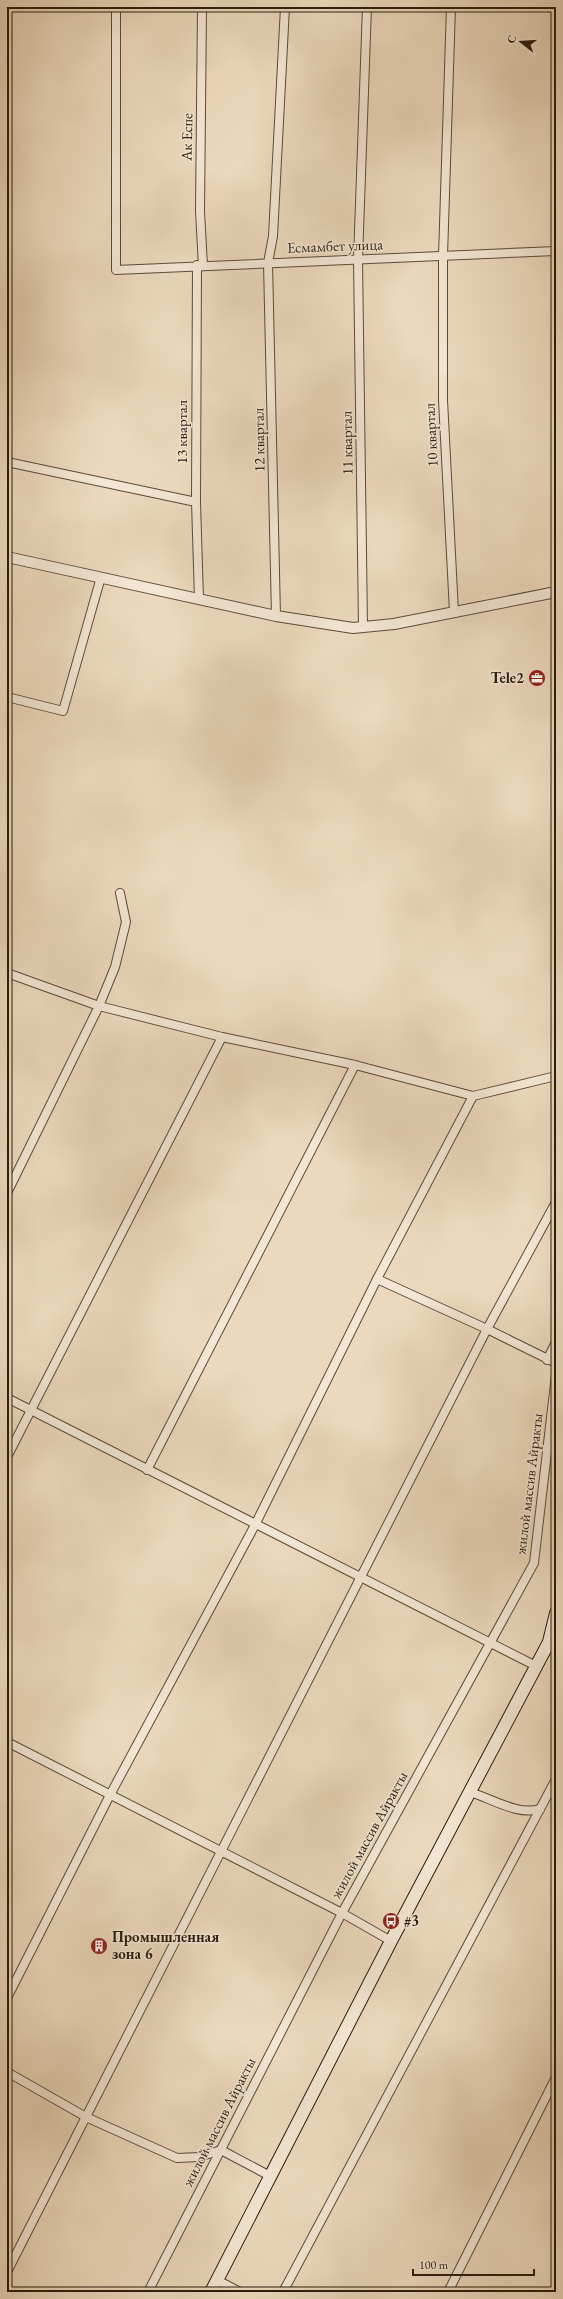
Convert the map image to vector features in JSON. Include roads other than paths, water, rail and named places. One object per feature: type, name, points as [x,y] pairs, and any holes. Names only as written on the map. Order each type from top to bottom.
[{"type":"main road","points":[[211,2292],[391,1941],[549,1642],[556,1613]]},
{"type":"street","name":"Есмамбет улица","points":[[116,7],[116,270],[556,251]]},
{"type":"street","name":"Ак Еспе","points":[[200,266],[202,7]]},
{"type":"street","points":[[268,263],[273,236],[285,7]]},
{"type":"street","points":[[358,259],[367,7]]},
{"type":"street","points":[[443,256],[451,7]]},
{"type":"street","name":"10 квартал","points":[[443,256],[444,400],[454,612]]},
{"type":"street","name":"11 квартал","points":[[358,259],[364,627]]},
{"type":"street","name":"12 квартал","points":[[268,263],[276,616]]},
{"type":"street","name":"13 квартал","points":[[199,599],[196,502],[200,266]]},
{"type":"street","points":[[7,462],[196,502]]},
{"type":"street","points":[[7,557],[276,616],[353,628],[394,624],[556,592]]},
{"type":"street","points":[[7,697],[63,711],[101,577]]},
{"type":"street","points":[[7,1193],[99,1006],[115,967],[126,922],[120,893]]},
{"type":"street","points":[[7,973],[99,1006],[222,1037],[355,1064],[473,1096],[556,1076]]},
{"type":"street","points":[[7,1457],[222,1037]]},
{"type":"street","points":[[147,1470],[355,1064]]},
{"type":"street","points":[[7,1998],[110,1795],[255,1525],[377,1279],[473,1096]]},
{"type":"street","points":[[7,2272],[487,1329],[556,1202]]},
{"type":"street","points":[[377,1279],[487,1329],[556,1364]]},
{"type":"street","points":[[547,1360],[556,1342]]},
{"type":"street","name":"жилой массив Айракты","points":[[148,2292],[342,1913],[534,1563],[556,1375]]},
{"type":"street","points":[[7,1398],[255,1525],[536,1666]]},
{"type":"street","points":[[7,1742],[342,1913],[391,1941]]},
{"type":"street","points":[[283,2292],[556,1779]]},
{"type":"street","points":[[470,1792],[520,1809],[533,1811],[540,1809]]},
{"type":"street","points":[[7,2072],[86,2117],[177,2158],[199,2157],[221,2150],[270,2176]]},
{"type":"street","points":[[448,2292],[556,2077]]},
{"type":"street","points":[[217,2280],[240,2292]]},
{"type":"place","name":"Tele2","points":[[537,678]]},
{"type":"place","name":"#3","points":[[391,1921]]},
{"type":"place","name":"Промышленная зона 6","points":[[99,1946]]}]
